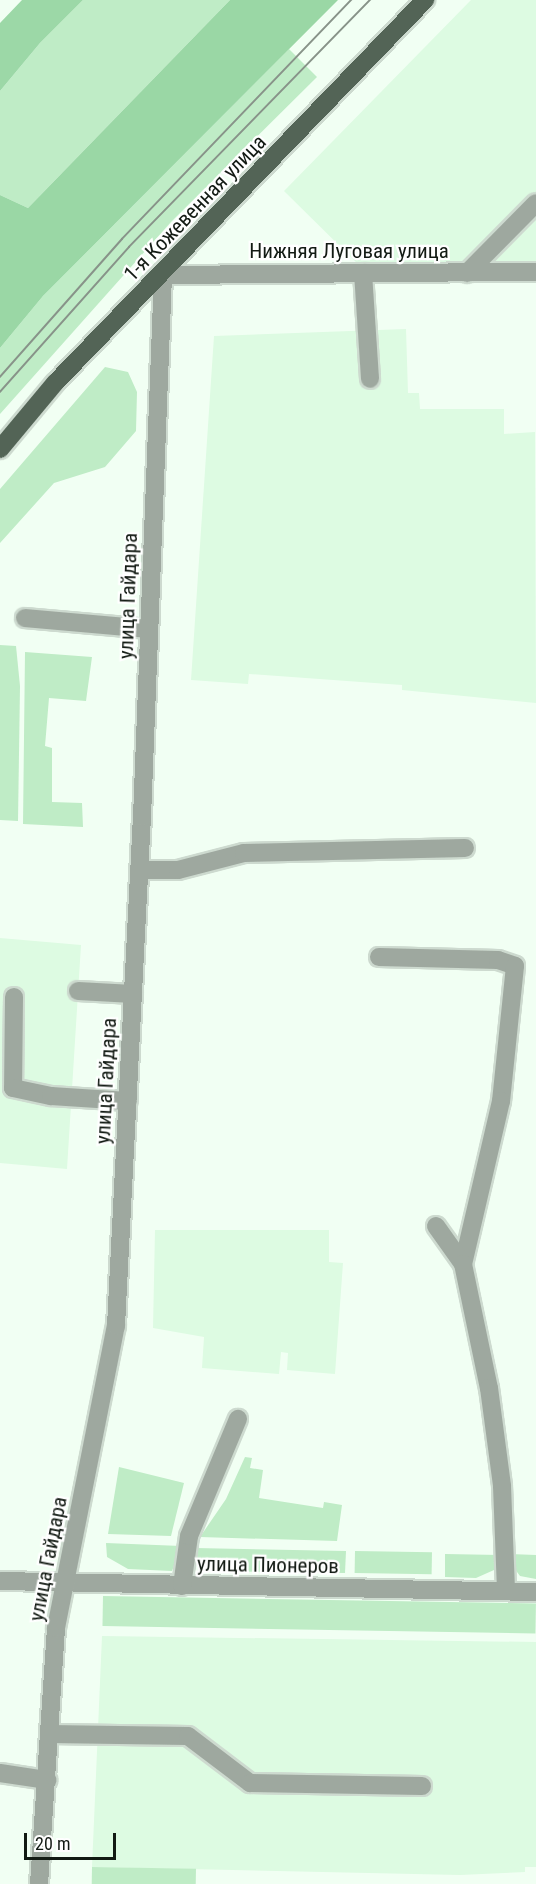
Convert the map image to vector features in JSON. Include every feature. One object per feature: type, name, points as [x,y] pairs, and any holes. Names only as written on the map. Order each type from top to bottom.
[{"type":"main road","name":"1-я Кожевенная улица","points":[[0,449],[55,383],[163,275],[425,0]]},
{"type":"street","points":[[466,273],[536,203]]},
{"type":"street","name":"Нижняя Луговая улица","points":[[163,275],[536,272]]},
{"type":"street","points":[[363,273],[370,379]]},
{"type":"street","name":"улица Гайдара","points":[[39,1884],[62,1583],[92,1458],[117,1326],[140,870],[163,275]]},
{"type":"street","points":[[24,618],[149,628]]},
{"type":"street","points":[[140,870],[178,870],[244,853],[465,848]]},
{"type":"street","points":[[379,957],[498,960],[515,966],[501,1101],[463,1264]]},
{"type":"street","points":[[78,991],[133,994]]},
{"type":"street","points":[[14,997],[13,1088],[51,1096],[128,1101]]},
{"type":"street","points":[[436,1226],[463,1264],[494,1421],[502,1486],[506,1591]]},
{"type":"street","points":[[182,1586],[189,1536],[238,1419]]},
{"type":"street","name":"улица Пионеров","points":[[0,1581],[536,1592]]},
{"type":"street","points":[[49,1734],[188,1736],[250,1783],[422,1786]]},
{"type":"street","points":[[0,1773],[46,1779]]},
{"type":"shaded area","points":[[22,0],[83,0],[40,43],[0,91],[0,23]]},
{"type":"shaded area","points":[[83,0],[230,0],[28,208],[0,195],[0,91],[40,43]]},
{"type":"shaded area","points":[[230,0],[338,0],[43,296],[0,348],[0,195],[28,208]]},
{"type":"shaded area","points":[[471,0],[536,0],[536,265],[363,269],[284,191]]},
{"type":"shaded area","points":[[289,49],[317,77],[171,222],[0,414],[0,348],[43,296]]},
{"type":"shaded area","points":[[406,329],[408,393],[419,393],[420,409],[504,409],[504,434],[535,432],[536,703],[402,690],[402,685],[249,674],[248,684],[191,680],[214,336]]},
{"type":"shaded area","points":[[105,367],[128,372],[137,392],[136,431],[105,467],[54,483],[0,543],[0,489]]},
{"type":"shaded area","points":[[0,645],[16,646],[20,686],[18,821],[0,820]]},
{"type":"shaded area","points":[[25,652],[92,657],[86,701],[49,698],[45,746],[52,748],[52,802],[82,803],[83,827],[23,824]]},
{"type":"shaded area","points":[[0,938],[81,945],[67,1169],[0,1163]]},
{"type":"shaded area","points":[[155,1230],[329,1230],[329,1262],[343,1263],[335,1374],[287,1370],[288,1353],[281,1352],[279,1374],[202,1368],[204,1337],[153,1328]]},
{"type":"shaded area","points":[[245,1457],[252,1458],[250,1468],[263,1470],[259,1498],[323,1508],[324,1502],[342,1505],[337,1541],[200,1537],[226,1499]]},
{"type":"shaded area","points":[[119,1467],[184,1483],[171,1536],[108,1534]]},
{"type":"shaded area","points":[[106,1543],[181,1546],[172,1571],[128,1569],[107,1557]]},
{"type":"shaded area","points":[[195,1548],[346,1551],[345,1573],[203,1571],[195,1559]]},
{"type":"shaded area","points":[[355,1551],[432,1552],[432,1574],[355,1573]]},
{"type":"shaded area","points":[[445,1554],[500,1555],[494,1570],[476,1578],[445,1577]]},
{"type":"shaded area","points":[[510,1554],[536,1555],[536,1579],[520,1576],[511,1564]]},
{"type":"shaded area","points":[[103,1596],[536,1604],[535,1634],[102,1626]]},
{"type":"shaded area","points":[[102,1636],[536,1642],[536,1867],[525,1867],[525,1872],[460,1875],[92,1867]]},
{"type":"shaded area","points":[[92,1867],[196,1869],[196,1884],[92,1884]]},
{"type":"tram line","points":[[0,377],[122,239],[351,0]]},
{"type":"tram line","points":[[0,392],[129,247],[370,0]]}]
